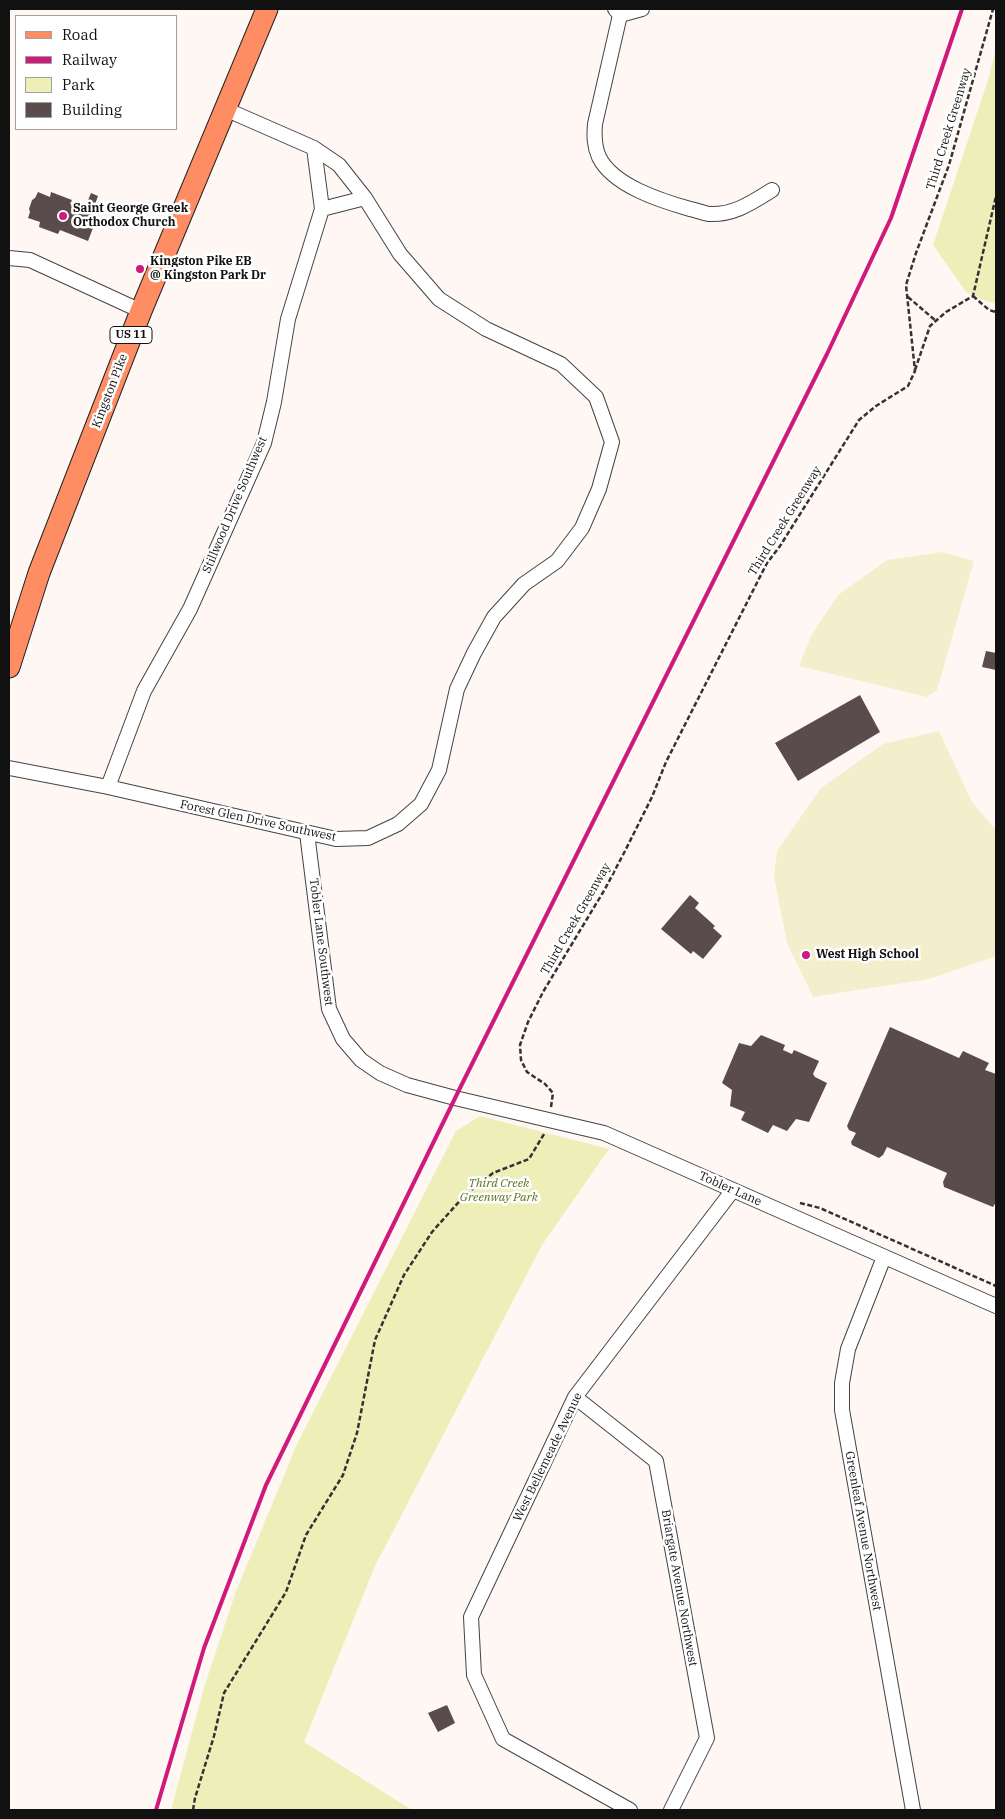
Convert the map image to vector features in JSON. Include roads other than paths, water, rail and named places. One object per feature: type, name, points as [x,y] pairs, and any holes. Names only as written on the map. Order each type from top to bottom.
[{"type":"main road","name":"Kingston Pike","points":[[9,666],[39,573],[141,310],[267,9]]},
{"type":"street","points":[[642,9],[618,12],[595,124],[594,142],[600,158],[609,171],[632,187],[670,203],[708,214],[739,210],[772,190]]},
{"type":"street","name":"Forest Glen Drive Southwest","points":[[9,768],[108,787],[336,839],[368,838],[398,824],[421,804],[439,770],[457,689],[494,617],[524,584],[557,562],[582,528],[599,489],[612,442],[596,397],[561,364],[486,329],[438,299],[400,254],[365,198],[339,165],[314,148],[225,109]]},
{"type":"street","name":"Stillwood Drive Southwest","points":[[108,787],[144,692],[190,609],[264,443],[274,402],[288,320],[322,209],[314,148]]},
{"type":"street","points":[[322,209],[365,198]]},
{"type":"street","points":[[9,258],[30,260],[141,310]]},
{"type":"street","name":"Tobler Lane Southwest","points":[[307,833],[329,1009],[343,1039],[361,1060],[380,1073],[407,1084],[455,1098]]},
{"type":"street","name":"Tobler Lane","points":[[455,1098],[604,1133],[996,1306]]},
{"type":"street","name":"West Bellemeade Avenue","points":[[630,1810],[503,1739],[474,1675],[471,1617],[574,1397],[733,1190]]},
{"type":"street","name":"Greenleaf Avenue Northwest","points":[[884,1257],[848,1348],[842,1383],[842,1410],[913,1810]]},
{"type":"street","name":"Briargate Avenue Northwest","points":[[574,1397],[656,1461],[707,1738],[671,1810]]},
{"type":"railway","points":[[156,1810],[204,1648],[266,1485],[461,1086],[827,354],[891,218],[962,9]]},
{"type":"place","name":"Saint George Greek Orthodox Church","points":[[63,216]]},
{"type":"place","name":"Kingston Pike EB @ Kingston Park Dr","points":[[140,269]]},
{"type":"place","name":"West High School","points":[[806,955]]},
{"type":"park label","name":"Third Creek Greenway Park","points":[[499,1191]]}]
